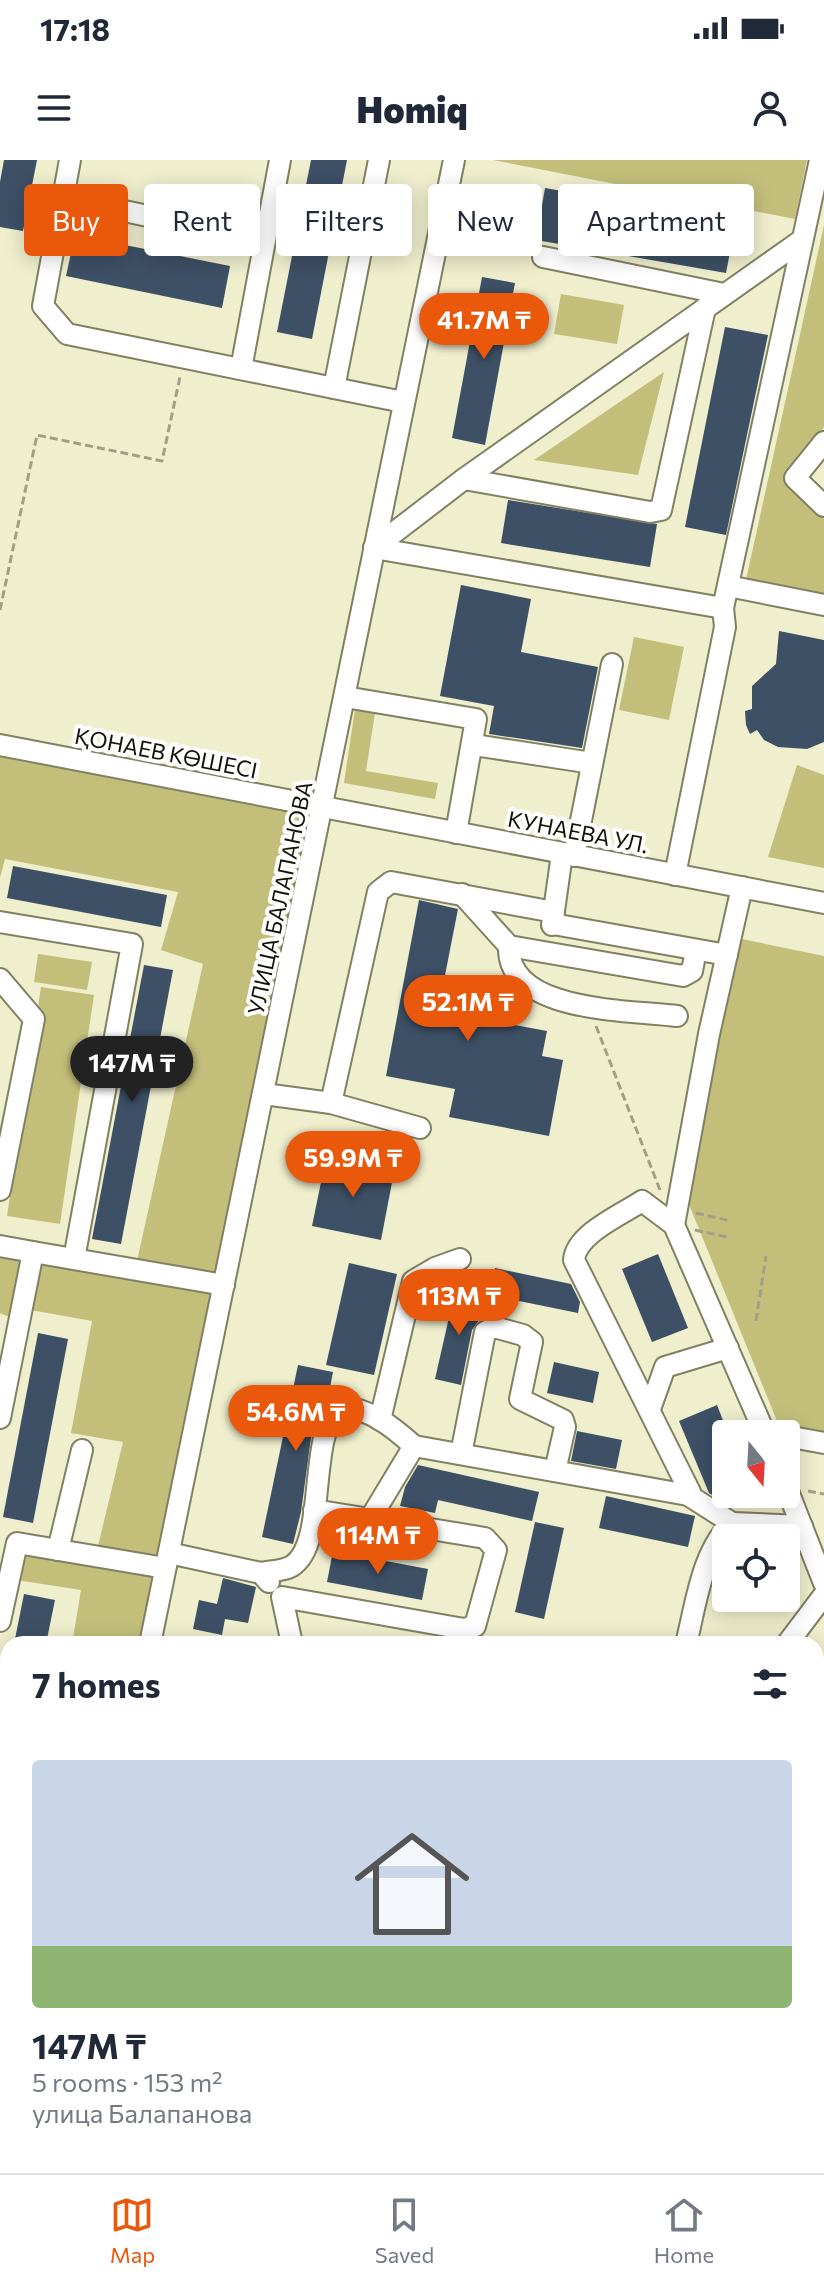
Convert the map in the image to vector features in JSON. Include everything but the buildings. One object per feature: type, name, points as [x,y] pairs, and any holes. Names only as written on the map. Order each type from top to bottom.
[{"type":"street","points":[[66,184],[70,160]]},
{"type":"street","points":[[241,369],[280,160]]},
{"type":"street","points":[[334,388],[379,160]]},
{"type":"street","name":"УЛИЦА БАЛАПАНОВА","points":[[152,1636],[454,160]]},
{"type":"street","points":[[675,875],[725,627],[723,608],[802,240],[819,187],[820,160]]},
{"type":"street","points":[[128,212],[265,241]]},
{"type":"street","points":[[374,548],[464,479],[802,240]]},
{"type":"street","points":[[52,256],[43,306],[67,334],[403,402]]},
{"type":"street","points":[[543,257],[724,294]]},
{"type":"street","points":[[464,479],[650,512],[661,510],[705,308]]},
{"type":"street","points":[[824,442],[795,478],[824,506]]},
{"type":"street","points":[[374,548],[723,608]]},
{"type":"street","points":[[728,586],[824,605]]},
{"type":"street","points":[[549,952],[553,918],[592,763],[612,664]]},
{"type":"street","points":[[345,697],[476,719],[474,745],[456,833]]},
{"type":"street","name":"ҚОНАЕВ КӨШЕСІ","points":[[0,745],[323,808]]},
{"type":"street","points":[[474,745],[592,763]]},
{"type":"street","name":"КУНАЕВА УЛ.","points":[[323,808],[824,903]]},
{"type":"street","points":[[331,1103],[378,892],[391,882],[462,894],[553,918],[727,955]]},
{"type":"street","points":[[742,887],[671,1210],[728,1348],[763,1420]]},
{"type":"street","points":[[462,894],[509,946],[512,966],[529,986],[563,1003],[677,1016]]},
{"type":"street","points":[[0,922],[132,944],[74,1259]]},
{"type":"street","points":[[509,946],[683,976],[692,971],[696,950]]},
{"type":"street","points":[[0,979],[34,1019],[0,1190]]},
{"type":"street","points":[[264,1094],[331,1103],[420,1128]]},
{"type":"street","points":[[671,1210],[642,1201],[582,1241],[575,1250],[574,1260],[650,1409],[690,1492],[688,1495]]},
{"type":"street","points":[[0,1246],[224,1285]]},
{"type":"street","points":[[0,1418],[8,1328],[33,1252]]},
{"type":"street","points":[[380,1420],[413,1281],[435,1268],[460,1259]]},
{"type":"street","points":[[461,1454],[485,1332],[494,1327],[523,1335],[532,1342],[520,1399],[563,1420],[565,1427],[555,1471]]},
{"type":"street","points":[[650,1409],[665,1367],[728,1348]]},
{"type":"street","points":[[0,1618],[7,1555],[17,1543],[261,1573],[291,1567],[304,1552],[332,1415],[347,1407],[380,1420],[414,1446],[688,1495],[732,1523],[802,1526]]},
{"type":"street","points":[[800,1439],[824,1443]]},
{"type":"street","points":[[370,1519],[414,1446]]},
{"type":"street","points":[[58,1550],[82,1450]]},
{"type":"street","points":[[795,1508],[824,1583]]},
{"type":"street","points":[[282,1597],[464,1629],[475,1626],[496,1546],[485,1538],[314,1510]]},
{"type":"street","points":[[688,1636],[701,1584],[719,1535],[732,1523]]},
{"type":"street","points":[[261,1573],[282,1597],[290,1636]]},
{"type":"street","points":[[793,1636],[824,1595]]},
{"type":"path","points":[[0,610],[37,435],[162,461],[184,358]]},
{"type":"path","points":[[588,1007],[671,1210],[727,1237]]},
{"type":"path","points":[[671,1210],[731,1221]]},
{"type":"path","points":[[756,1321],[766,1256]]},
{"type":"shaded area","points":[[493,160],[807,160],[795,219],[754,211],[754,184],[616,184]]},
{"type":"shaded area","points":[[824,225],[824,427],[784,477],[824,519],[824,595],[746,580]]},
{"type":"shaded area","points":[[561,294],[624,305],[617,344],[554,334]]},
{"type":"shaded area","points":[[664,372],[638,475],[534,460]]},
{"type":"shaded area","points":[[634,637],[684,647],[669,720],[619,710]]},
{"type":"shaded area","points":[[355,709],[375,713],[366,771],[438,783],[435,799],[344,783]]},
{"type":"shaded area","points":[[0,751],[318,814],[219,1277],[137,1261],[203,964],[161,950],[178,892],[5,859],[0,878]]},
{"type":"shaded area","points":[[797,765],[824,775],[824,868],[768,857]]},
{"type":"shaded area","points":[[737,938],[824,956],[824,1433],[800,1427],[800,1420],[777,1420],[686,1197]]},
{"type":"shaded area","points":[[38,954],[92,962],[87,990],[34,982]]},
{"type":"shaded area","points":[[41,987],[94,995],[60,1224],[7,1216]]},
{"type":"shaded area","points":[[0,1251],[24,1255],[14,1319],[0,1313]]},
{"type":"shaded area","points":[[41,1259],[220,1292],[160,1564],[97,1550],[123,1442],[71,1433],[92,1321],[25,1309]]},
{"type":"shaded area","points":[[23,1550],[159,1575],[147,1636],[73,1636],[81,1590],[16,1580]]}]
